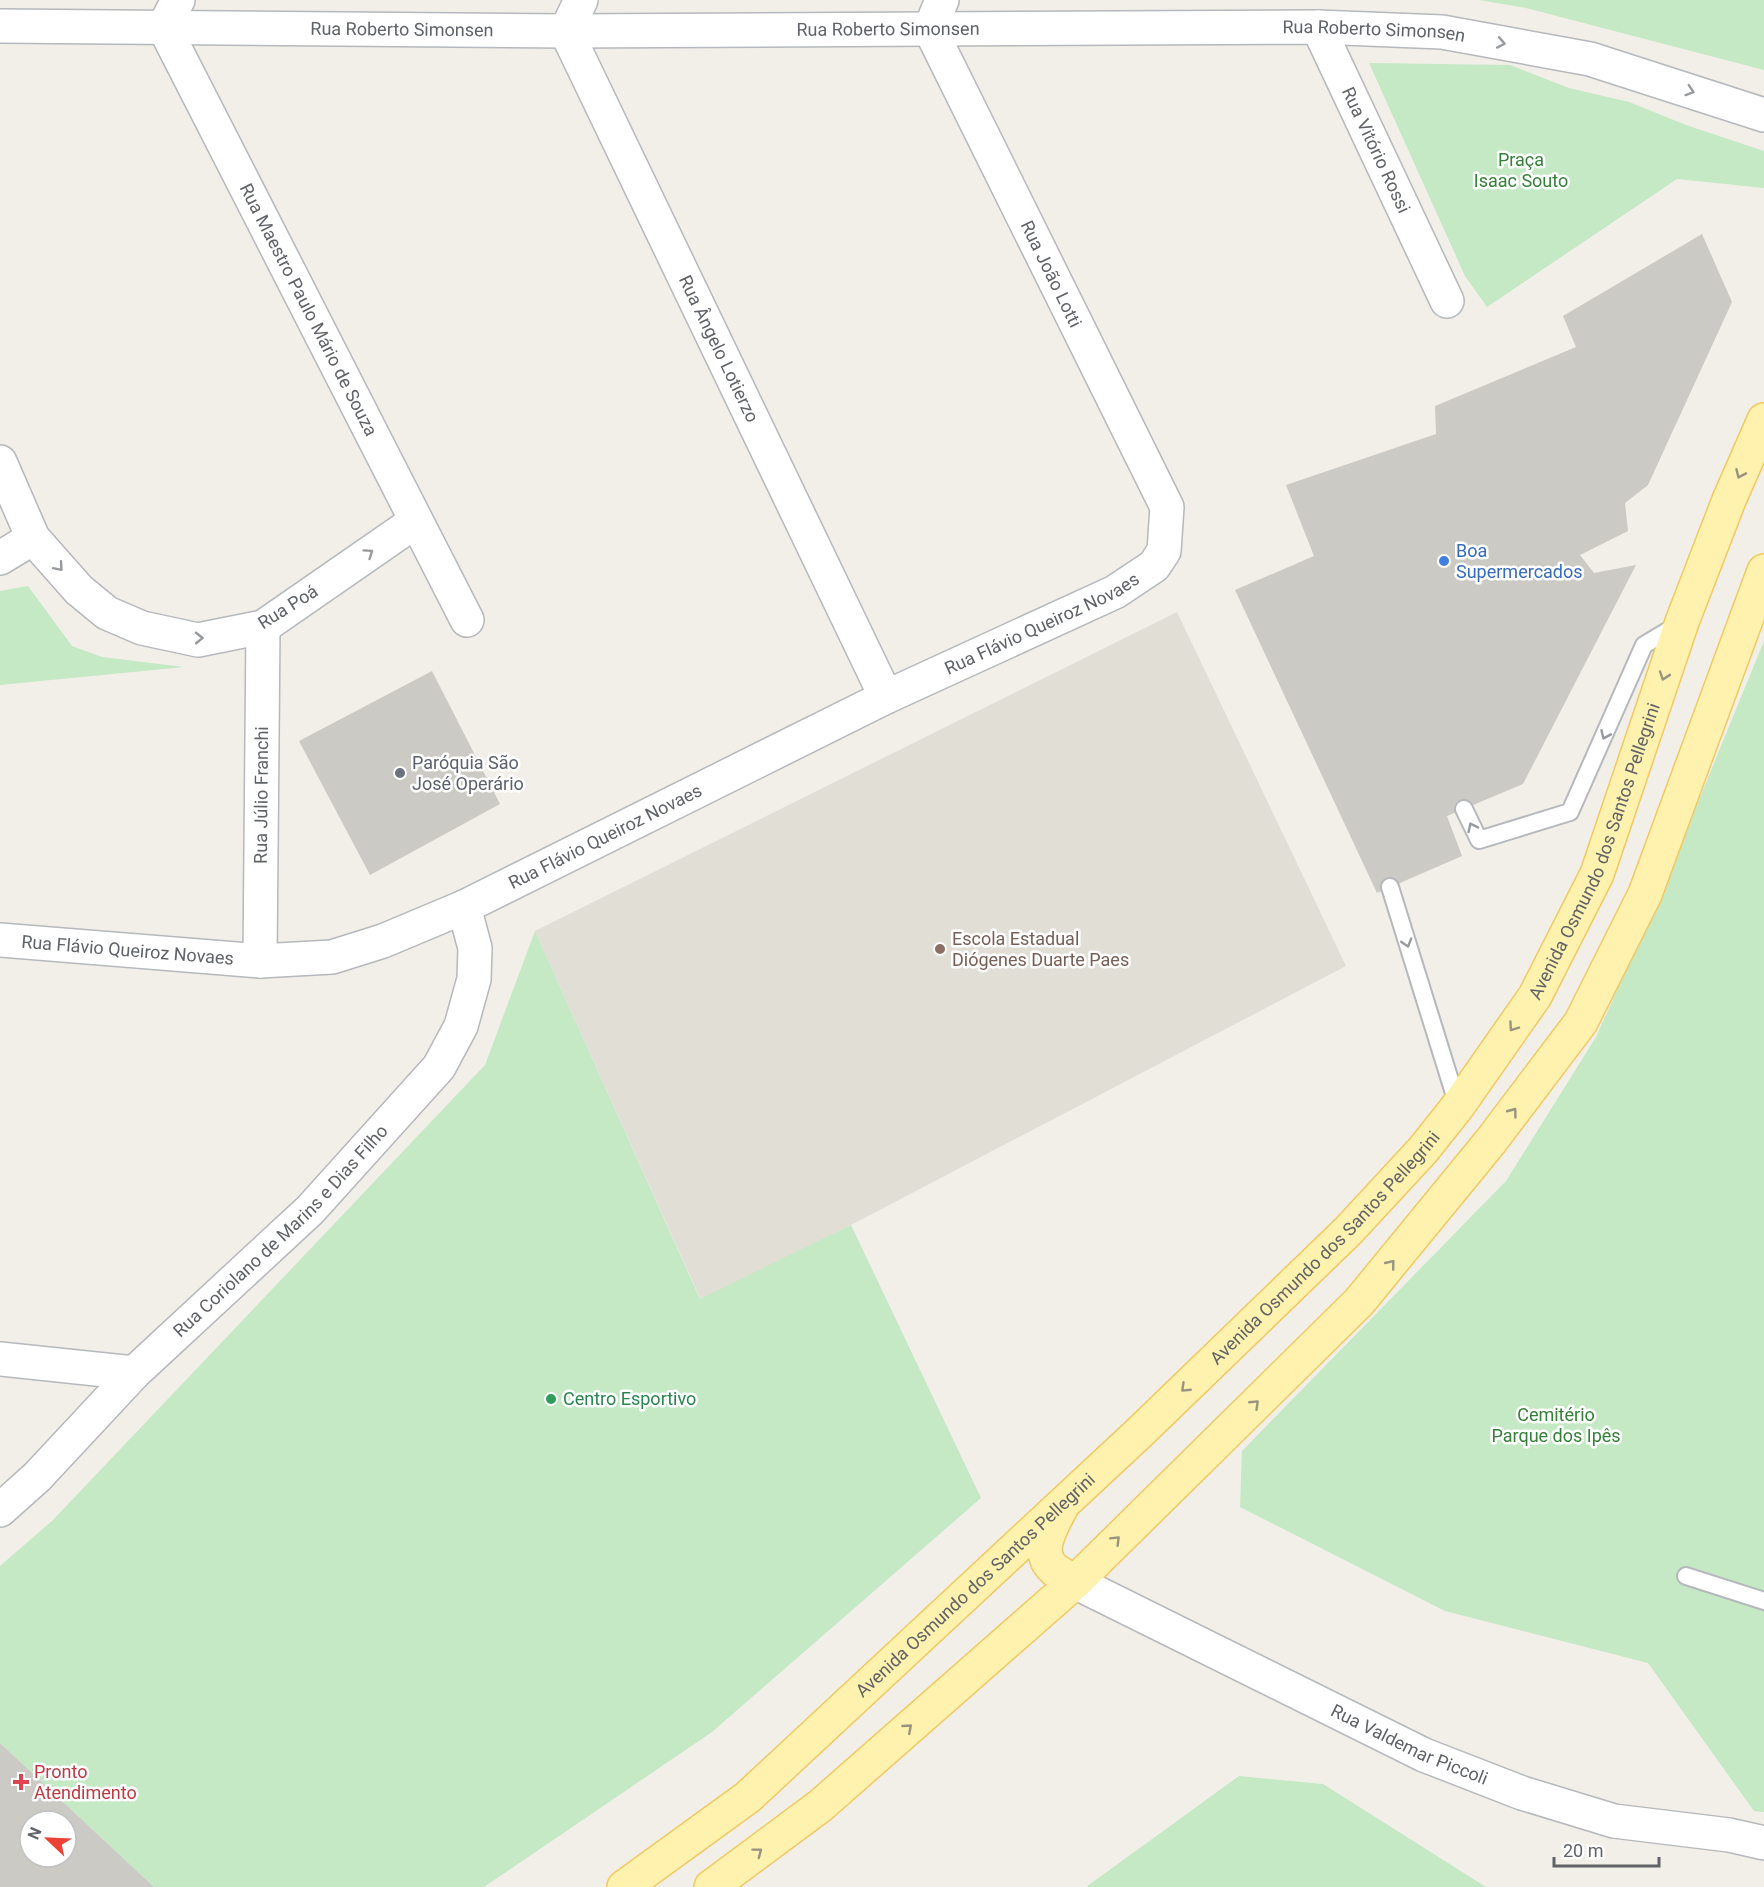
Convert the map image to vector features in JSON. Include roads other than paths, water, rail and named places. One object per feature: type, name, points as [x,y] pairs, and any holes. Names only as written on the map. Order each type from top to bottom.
[{"type":"main road","name":"Avenida Osmundo dos Santos Pellegrini","points":[[624,1887],[748,1797],[1138,1434],[1348,1231],[1423,1150],[1458,1106],[1535,996],[1597,874],[1682,622],[1729,500],[1764,420]]},
{"type":"main road","points":[[711,1887],[820,1806],[1075,1582],[1359,1302],[1491,1141],[1581,1022],[1644,894],[1764,571]]},
{"type":"main road","points":[[1064,1501],[1045,1540],[1045,1554],[1053,1568],[1075,1582]]},
{"type":"street","points":[[566,31],[581,0]]},
{"type":"street","name":"Rua Roberto Simonsen","points":[[0,26],[171,13],[566,31],[936,14],[1325,14],[1442,32],[1590,59],[1764,115]]},
{"type":"street","name":"Rua Maestro Paulo Mário de Souza","points":[[171,13],[416,521],[467,620]]},
{"type":"street","name":"Rua João Lotti","points":[[936,14],[1167,507],[1164,551]]},
{"type":"street","name":"Rua Vitório Rossi","points":[[1325,14],[1447,301]]},
{"type":"street","name":"Rua Ângelo Lotierzo","points":[[566,31],[886,697]]},
{"type":"street","name":"Rua Poá","points":[[0,462],[33,538],[79,590],[107,613],[142,628],[198,640],[263,627],[416,521]]},
{"type":"street","points":[[0,558],[33,538]]},
{"type":"street","name":"Rua Flávio Queiroz Novaes","points":[[0,940],[260,961],[332,957],[383,940],[464,907],[886,697],[1115,592],[1154,566],[1164,551]]},
{"type":"street","name":"Rua Júlio Franchi","points":[[260,961],[263,627]]},
{"type":"street","name":"Rua Coriolano de Marins e Dias Filho","points":[[0,1510],[37,1477],[134,1373],[310,1210],[439,1067],[461,1026],[474,979],[475,948],[464,907]]},
{"type":"street","points":[[0,1359],[134,1373]]},
{"type":"street","name":"Rua Valdemar Piccoli","points":[[1075,1582],[1424,1755],[1522,1794],[1614,1821],[1729,1836],[1764,1843]]},
{"type":"lane","points":[[1464,809],[1479,840],[1570,812],[1644,645],[1682,622]]},
{"type":"lane","points":[[1389,887],[1458,1106]]},
{"type":"lane","points":[[1686,1576],[1764,1601]]},
{"type":"place","name":"Boa Supermercados","points":[[1444,561]]},
{"type":"place","name":"Paróquia São José Operário","points":[[400,773]]},
{"type":"place","name":"Escola Estadual Diógenes Duarte Paes","points":[[940,949]]},
{"type":"place","name":"Centro Esportivo","points":[[551,1399]]},
{"type":"place","name":"Pronto Atendimento","points":[[21,1782]]},
{"type":"park label","name":"Praça Isaac Souto","points":[[1521,170]]},
{"type":"park label","name":"Cemitério Parque dos Ipês","points":[[1556,1425]]}]
